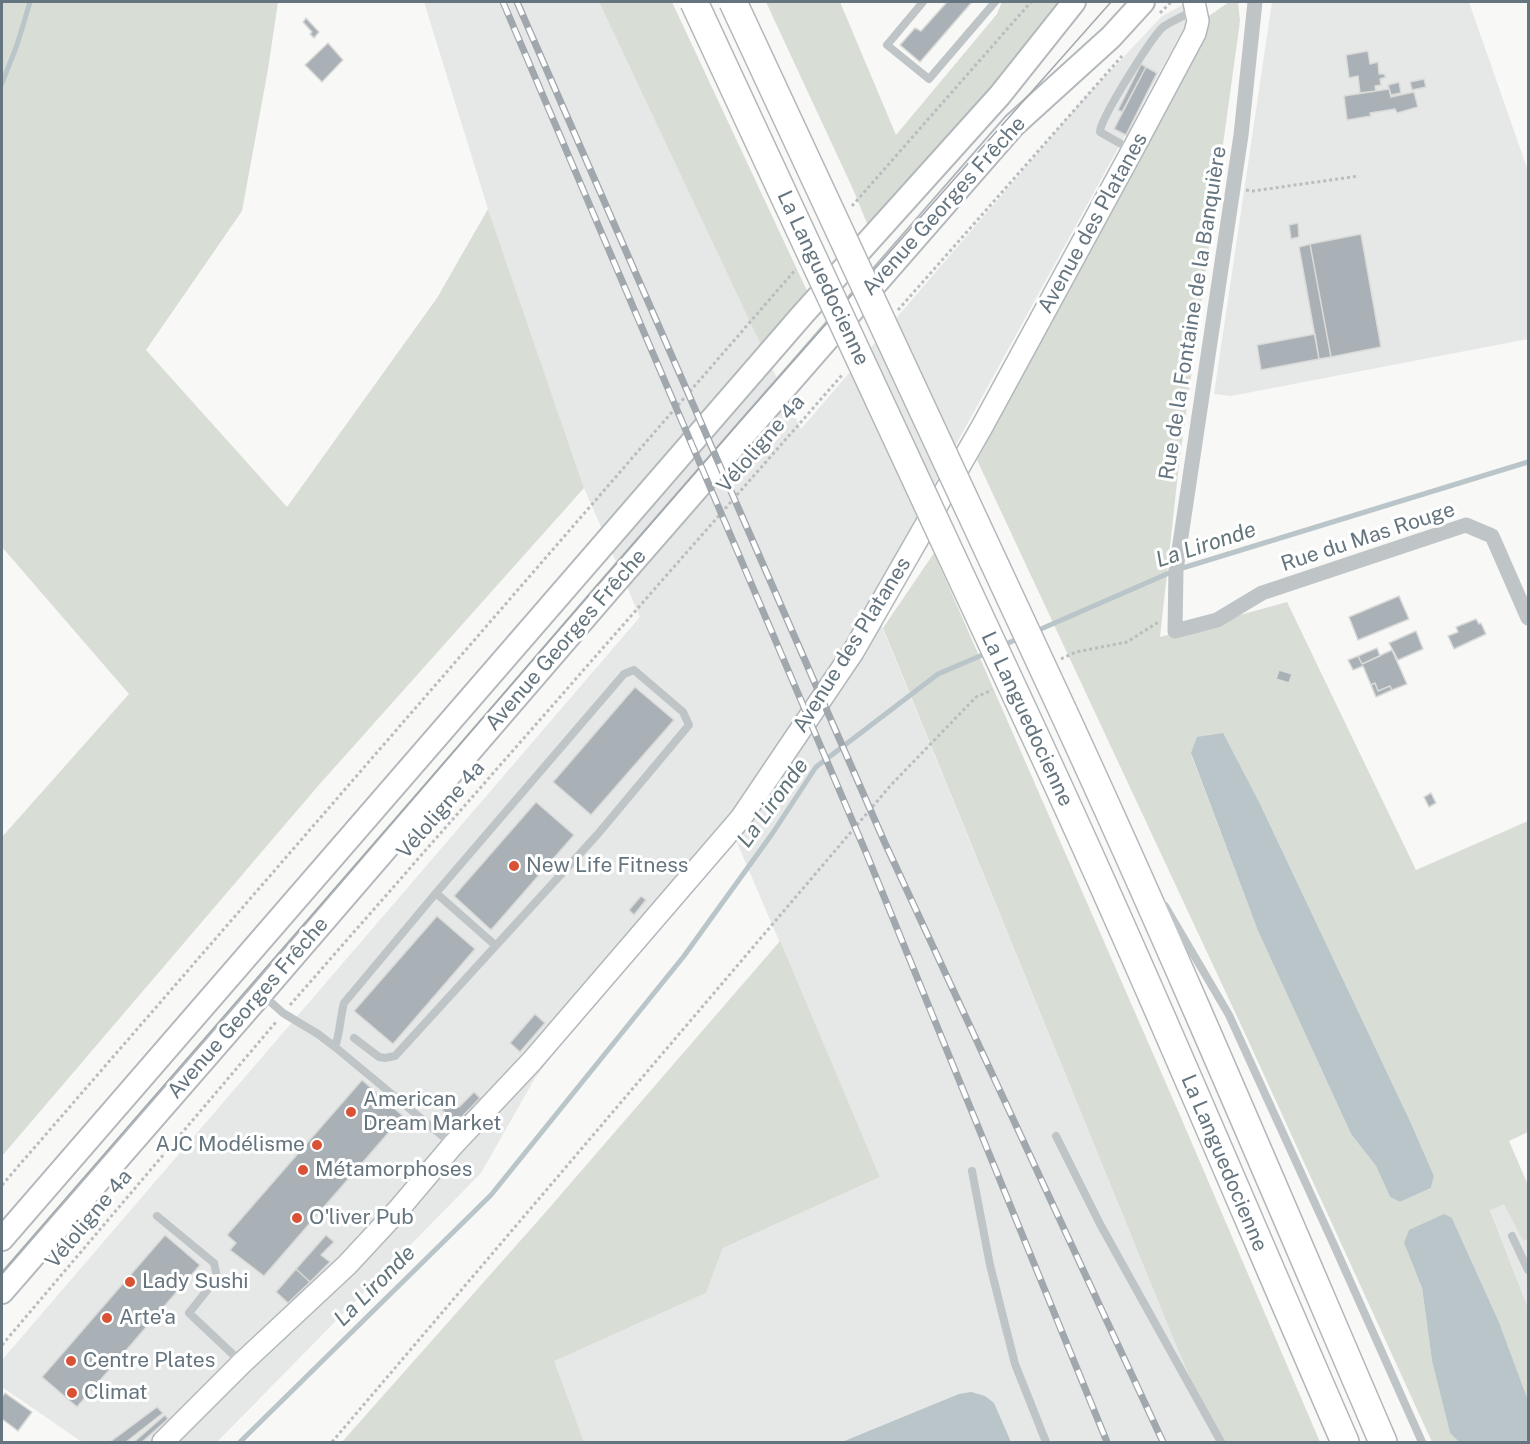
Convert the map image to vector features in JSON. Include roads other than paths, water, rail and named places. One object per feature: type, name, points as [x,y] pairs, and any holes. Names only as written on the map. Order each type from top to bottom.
[{"type":"highway","name":"La Languedocienne","points":[[694,2],[1078,827],[1345,1443]]},
{"type":"highway","name":"La Languedocienne","points":[[733,2],[1110,813],[1383,1443]]},
{"type":"main road","name":"Avenue Georges Frêche","points":[[2,1239],[802,314],[1000,95],[1074,2]]},
{"type":"main road","name":"Avenue Georges Frêche","points":[[2,1292],[1014,124],[1111,37],[1149,10]]},
{"type":"street","name":"Rue de la Fontaine de la Banquière","points":[[1175,632],[1176,570],[1241,135],[1255,2]]},
{"type":"street","name":"Avenue des Platanes","points":[[164,1443],[242,1364],[347,1265],[398,1210],[453,1145],[532,1061],[741,818],[853,652],[983,425],[1195,33],[1198,4]]},
{"type":"street","name":"Rue du Mas Rouge","points":[[1175,632],[1216,620],[1262,593],[1466,525],[1492,536],[1528,618]]},
{"type":"lane","points":[[923,2],[887,45],[929,79],[995,2]]},
{"type":"lane","points":[[1132,151],[1100,132],[1100,127],[1149,44],[1164,26],[1198,4]]},
{"type":"lane","points":[[335,1047],[340,1034],[344,1003],[624,674],[634,670],[683,712],[689,726],[597,835],[395,1056],[379,1057],[354,1038]]},
{"type":"lane","points":[[1110,813],[1146,874]]},
{"type":"lane","points":[[436,893],[495,945]]},
{"type":"lane","points":[[1158,894],[1229,1015],[1422,1443]]},
{"type":"lane","points":[[261,994],[283,1013],[335,1047],[453,1145]]},
{"type":"lane","points":[[1056,1136],[1100,1224],[1221,1443]]},
{"type":"lane","points":[[972,1171],[990,1264],[1015,1364],[1046,1443]]},
{"type":"lane","points":[[157,1216],[214,1263],[216,1280],[189,1313],[242,1364]]},
{"type":"lane","points":[[1512,1236],[1528,1270]]},
{"type":"waterway","points":[[2,83],[30,2]]},
{"type":"waterway","name":"La Lironde","points":[[1034,632],[1176,570],[1528,462]]},
{"type":"waterway","name":"La Lironde","points":[[1001,646],[1020,638]]},
{"type":"waterway","name":"La Lironde","points":[[240,1442],[491,1195],[684,956],[772,834],[816,767],[938,674],[987,653]]},
{"type":"tram line","points":[[2,1272],[735,427],[1111,2]]},
{"type":"railway","points":[[503,2],[867,855],[1107,1442]]},
{"type":"railway","points":[[517,2],[884,841],[1163,1442]]},
{"type":"place","name":"New Life Fitness","points":[[514,866]]},
{"type":"place","name":"American Dream Market","points":[[351,1112]]},
{"type":"place","name":"AJC Modélisme","points":[[317,1145]]},
{"type":"place","name":"Métamorphoses","points":[[303,1170]]},
{"type":"place","name":"O'liver Pub","points":[[297,1218]]},
{"type":"place","name":"Lady Sushi","points":[[130,1282]]},
{"type":"place","name":"Arte'a","points":[[107,1318]]},
{"type":"place","name":"Centre Plates","points":[[71,1361]]},
{"type":"place","name":"Climat","points":[[72,1393]]}]
